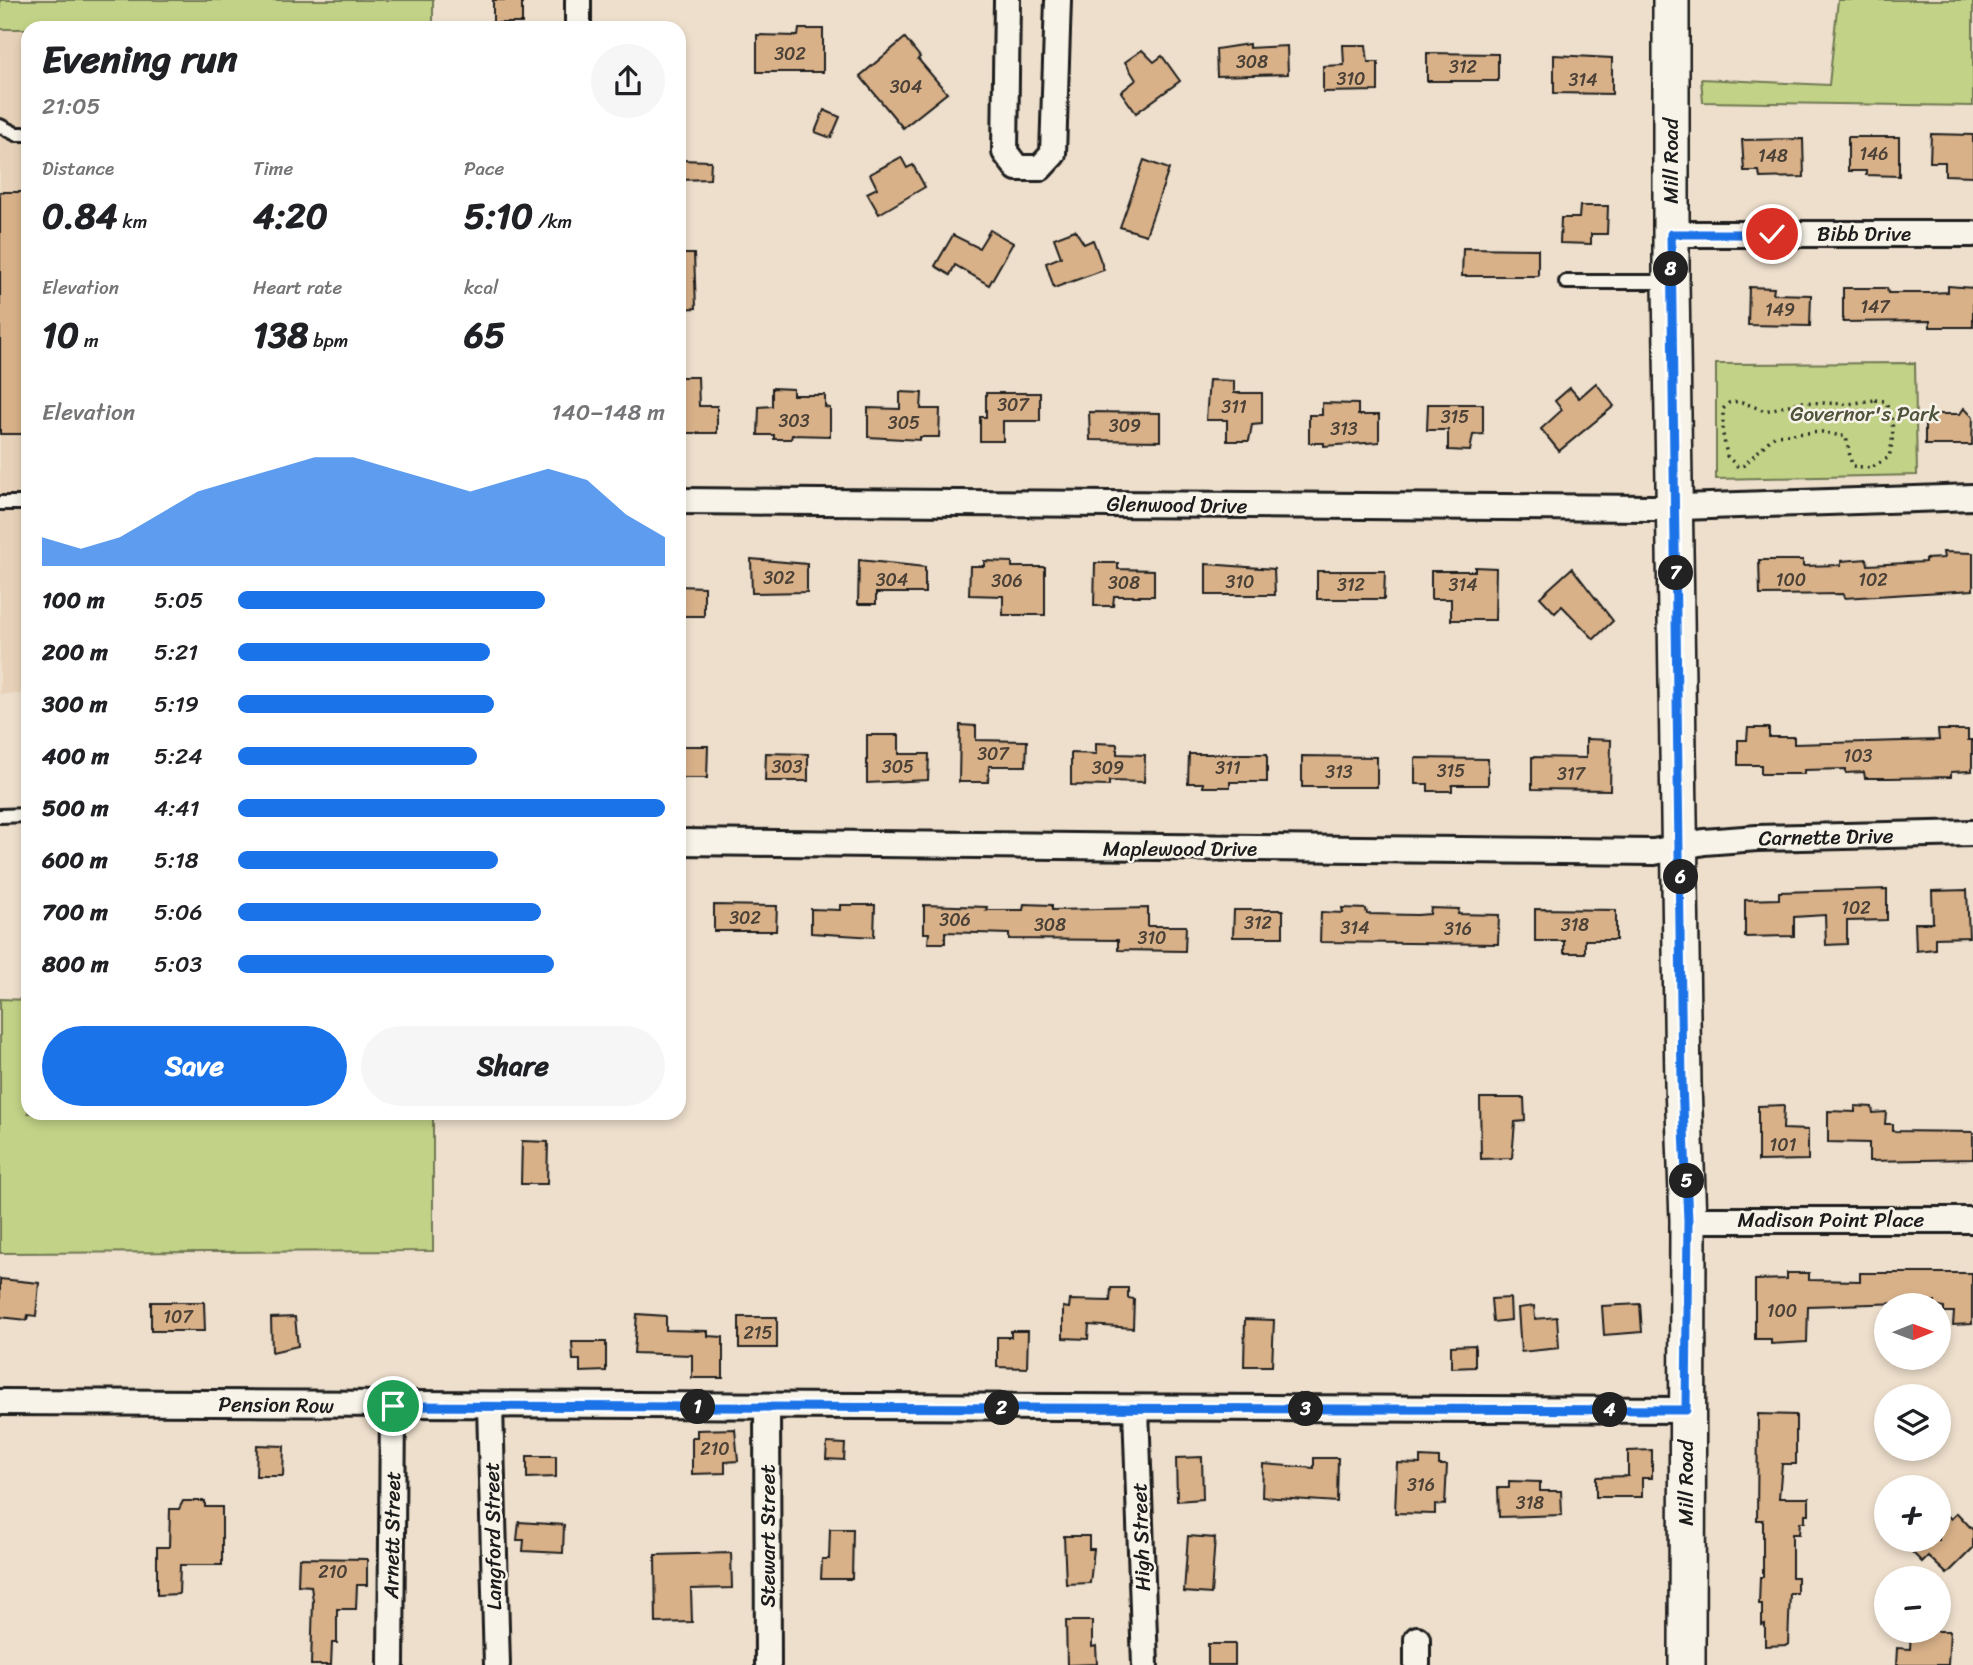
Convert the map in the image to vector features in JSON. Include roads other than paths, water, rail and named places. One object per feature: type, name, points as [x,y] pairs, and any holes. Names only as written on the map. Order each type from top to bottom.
[{"type":"street","points":[[578,0],[578,21]]},
{"type":"street","points":[[1007,0],[1006,152],[1017,168],[1040,168],[1054,154],[1058,0]]},
{"type":"street","name":"Mill Road","points":[[1671,0],[1671,282],[1681,849],[1682,1084],[1688,1220],[1688,1665]]},
{"type":"street","name":"Bibb Drive","points":[[1671,234],[1973,234]]},
{"type":"street","points":[[1675,508],[1973,497]]},
{"type":"street","name":"Glenwood Drive","points":[[686,501],[1675,508]]},
{"type":"street","name":"Carnette Drive","points":[[1681,849],[1704,842],[1757,838],[1973,833]]},
{"type":"street","name":"Maplewood Drive","points":[[686,842],[1555,852],[1681,849]]},
{"type":"street","name":"Madison Point Place","points":[[1688,1220],[1973,1220]]},
{"type":"street","name":"Pension Row","points":[[0,1402],[393,1406],[1686,1410]]},
{"type":"street","name":"Arnett Street","points":[[391,1665],[393,1406]]},
{"type":"street","name":"Langford Street","points":[[490,1406],[497,1665]]},
{"type":"street","name":"Stewart Street","points":[[767,1407],[768,1665]]},
{"type":"street","name":"High Street","points":[[1136,1409],[1145,1665]]},
{"type":"street","points":[[1417,1639],[1417,1665]]},
{"type":"lane","points":[[0,126],[21,134]]},
{"type":"lane","points":[[1566,282],[1671,282]]},
{"type":"lane","points":[[0,503],[21,503]]},
{"type":"lane","points":[[0,816],[21,815]]},
{"type":"park label","name":"Governor's Park","points":[[1865,414]]}]
